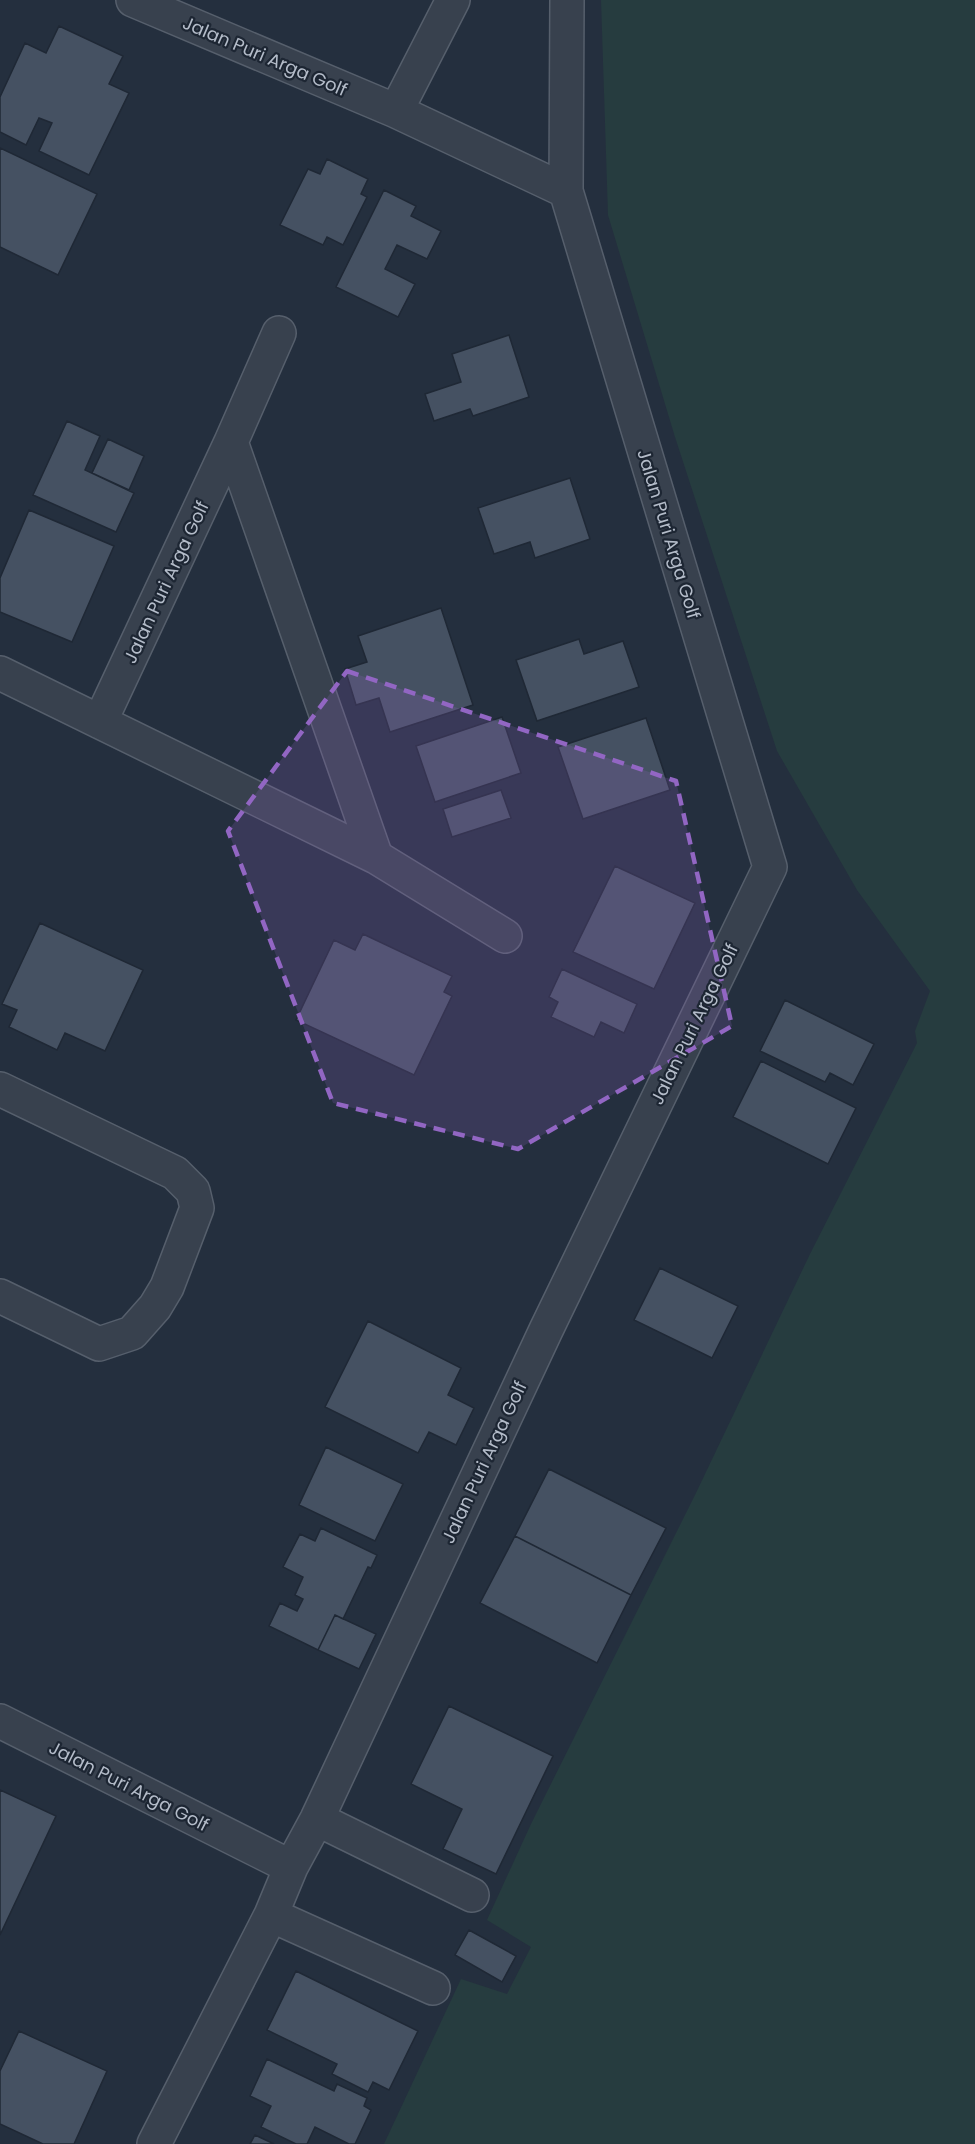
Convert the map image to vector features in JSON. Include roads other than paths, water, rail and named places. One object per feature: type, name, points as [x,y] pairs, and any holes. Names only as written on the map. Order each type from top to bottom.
[{"type":"street","name":"Jalan Puri Arga Golf","points":[[133,0],[396,111],[566,191]]},
{"type":"street","points":[[396,111],[453,0]]},
{"type":"street","name":"Jalan Puri Arga Golf","points":[[154,2144],[271,1915],[291,1867],[317,1819],[546,1330],[770,867],[566,191],[567,0]]},
{"type":"street","name":"Jalan Puri Arga Golf","points":[[100,722],[231,442],[279,333]]},
{"type":"street","points":[[231,442],[376,857]]},
{"type":"street","points":[[0,673],[376,857],[505,936]]},
{"type":"street","points":[[0,1089],[175,1173],[193,1191],[197,1208],[166,1287],[155,1307],[132,1333],[99,1344],[0,1296]]},
{"type":"street","name":"Jalan Puri Arga Golf","points":[[0,1721],[291,1867]]},
{"type":"street","points":[[317,1819],[472,1895]]},
{"type":"street","points":[[271,1915],[434,1988]]}]
